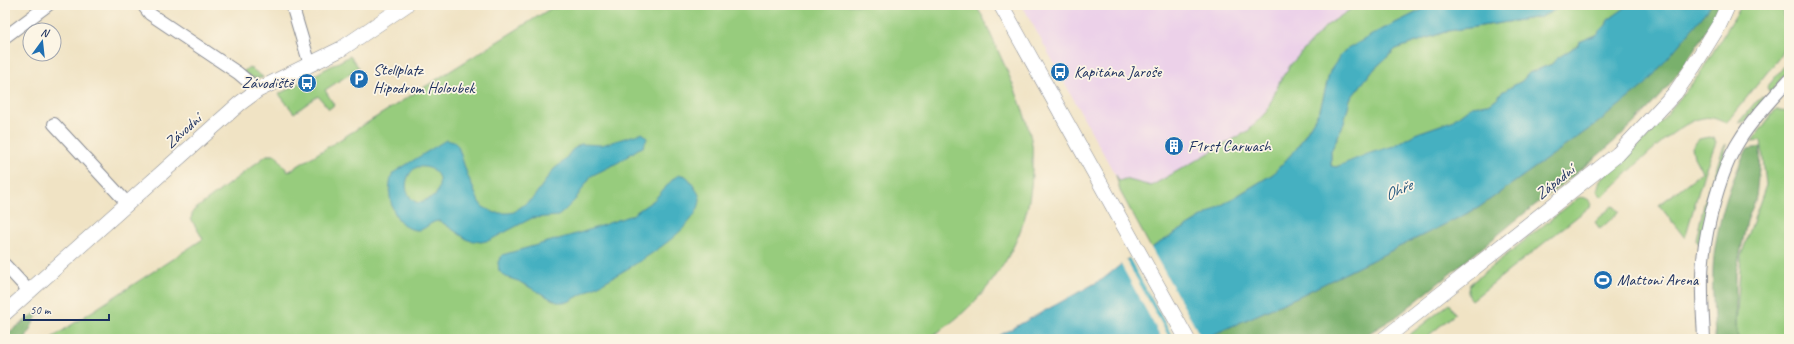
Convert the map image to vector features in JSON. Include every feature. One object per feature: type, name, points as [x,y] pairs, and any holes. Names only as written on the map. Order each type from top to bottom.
[{"type":"street","points":[[5,37],[48,5]]},
{"type":"street","points":[[143,5],[150,14],[238,73],[258,90]]},
{"type":"street","points":[[292,5],[310,65]]},
{"type":"street","name":"Závodní","points":[[5,313],[239,104],[258,90],[342,49],[406,5]]},
{"type":"street","points":[[1001,5],[1187,339]]},
{"type":"street","name":"Západní","points":[[1384,339],[1618,154],[1675,93],[1693,68],[1719,25],[1728,5]]},
{"type":"street","name":"Západní","points":[[1719,25],[1735,5]]},
{"type":"street","points":[[1704,339],[1702,284],[1703,260],[1708,230],[1725,169],[1740,139],[1789,80]]},
{"type":"street","points":[[54,124],[128,204]]},
{"type":"street","points":[[5,265],[29,291]]},
{"type":"shaded area","points":[[1022,5],[1358,5],[1326,26],[1292,63],[1281,79],[1267,111],[1248,131],[1151,186],[1125,179],[1119,182]]},
{"type":"green space","points":[[560,5],[975,5],[983,17],[1018,96],[1029,129],[1032,147],[1030,192],[1025,218],[1003,266],[969,307],[949,324],[927,339],[50,339],[203,239],[191,219],[193,211],[267,155],[276,155],[288,172],[553,7],[554,9]]},
{"type":"green space","points":[[1357,5],[1432,5],[1377,32],[1330,71],[1320,110],[1297,148],[1273,174],[1151,248],[1120,191],[1116,175],[1119,181],[1125,179],[1151,186],[1248,131],[1267,111],[1281,79],[1292,63],[1326,26]]},
{"type":"green space","points":[[1565,5],[1629,5],[1608,20],[1606,25],[1596,35],[1579,42],[1578,45],[1556,59],[1552,64],[1529,73],[1522,81],[1502,92],[1496,99],[1488,104],[1472,106],[1452,121],[1415,134],[1394,146],[1336,167],[1331,166],[1331,151],[1344,123],[1350,99],[1372,71],[1396,49],[1448,31],[1541,17]]},
{"type":"green space","points":[[1710,5],[1721,5],[1690,57],[1652,105],[1635,122],[1579,171],[1396,317],[1359,339],[1203,339],[1297,297],[1478,208],[1596,124],[1645,84],[1707,11]]},
{"type":"green space","points":[[1742,5],[1783,5],[1786,36],[1782,52],[1778,59],[1726,123],[1709,118],[1692,121],[1665,139],[1602,197],[1597,191],[1600,180],[1649,136],[1699,75]]},
{"type":"green space","points":[[350,56],[359,68],[325,90],[334,105],[329,109],[318,96],[294,113],[279,94]]},
{"type":"green space","points":[[1789,60],[1789,68],[1771,92],[1768,90],[1768,86]]},
{"type":"green space","points":[[249,67],[263,78],[253,78],[243,72]]},
{"type":"green space","points":[[1762,97],[1765,99],[1745,121],[1738,123],[1758,99]]},
{"type":"green space","points":[[1776,109],[1789,112],[1789,339],[1738,339],[1736,325],[1741,256],[1766,185],[1761,140],[1752,141]]},
{"type":"green space","points":[[1709,137],[1714,138],[1716,142],[1704,173],[1685,238],[1659,205],[1702,172],[1694,157],[1692,147],[1699,139]]},
{"type":"green space","points":[[1726,144],[1699,244],[1696,240],[1705,200]]},
{"type":"green space","points":[[1761,147],[1756,198],[1747,221],[1736,273],[1736,325],[1738,339],[1715,339],[1713,269],[1714,254],[1720,223],[1734,177],[1747,149]]},
{"type":"green space","points":[[1578,198],[1586,198],[1592,205],[1472,300],[1468,292],[1470,284]]},
{"type":"green space","points":[[1612,206],[1619,212],[1600,229],[1595,222]]},
{"type":"green space","points":[[1449,304],[1455,314],[1424,339],[1404,339]]},
{"type":"green space","points":[[40,310],[25,339],[5,339],[5,335]]},
{"type":"water","name":"Ohře","points":[[1432,5],[1565,5],[1541,17],[1448,31],[1396,49],[1372,71],[1350,99],[1344,123],[1331,151],[1331,166],[1336,167],[1370,153],[1394,146],[1415,134],[1452,121],[1472,106],[1488,104],[1496,99],[1502,92],[1522,81],[1529,73],[1552,64],[1556,59],[1578,45],[1579,42],[1596,35],[1606,25],[1608,20],[1629,5],[1710,5],[1707,11],[1646,84],[1596,124],[1478,208],[1297,297],[1203,339],[993,339],[1103,279],[1129,258],[1151,248],[1273,174],[1297,148],[1320,110],[1330,71],[1344,51],[1377,32]]},
{"type":"water","points":[[642,133],[647,139],[643,147],[619,162],[591,176],[575,200],[558,216],[532,218],[490,240],[481,242],[468,240],[440,221],[434,222],[421,230],[409,228],[402,224],[397,217],[390,199],[390,181],[393,173],[446,140],[454,142],[458,146],[467,174],[479,202],[483,207],[495,213],[514,212],[533,198],[554,169],[563,162],[572,150],[581,144],[602,145]],"holes":[[[417,167],[430,168],[437,174],[439,184],[435,196],[418,203],[409,196],[406,185],[412,171]]]},
{"type":"water","points":[[679,175],[684,175],[688,178],[700,198],[695,214],[683,228],[648,256],[568,302],[557,302],[518,281],[506,277],[499,271],[498,262],[502,255],[583,232],[632,215],[654,200],[674,178]]},
{"type":"pier","points":[[1150,246],[1202,339],[1174,339],[1128,256]]},
{"type":"pier","points":[[1125,258],[1170,339],[1162,339],[1120,263]]},
{"type":"place","name":"Kapitána Jaroše","points":[[1060,72]]},
{"type":"place","name":"Stellplatz Hipodrom Holoubek","points":[[359,79]]},
{"type":"place","name":"Závodiště","points":[[307,83]]},
{"type":"place","name":"F1rst Carwash","points":[[1174,146]]},
{"type":"place","name":"Mattoni Arena","points":[[1603,280]]}]
